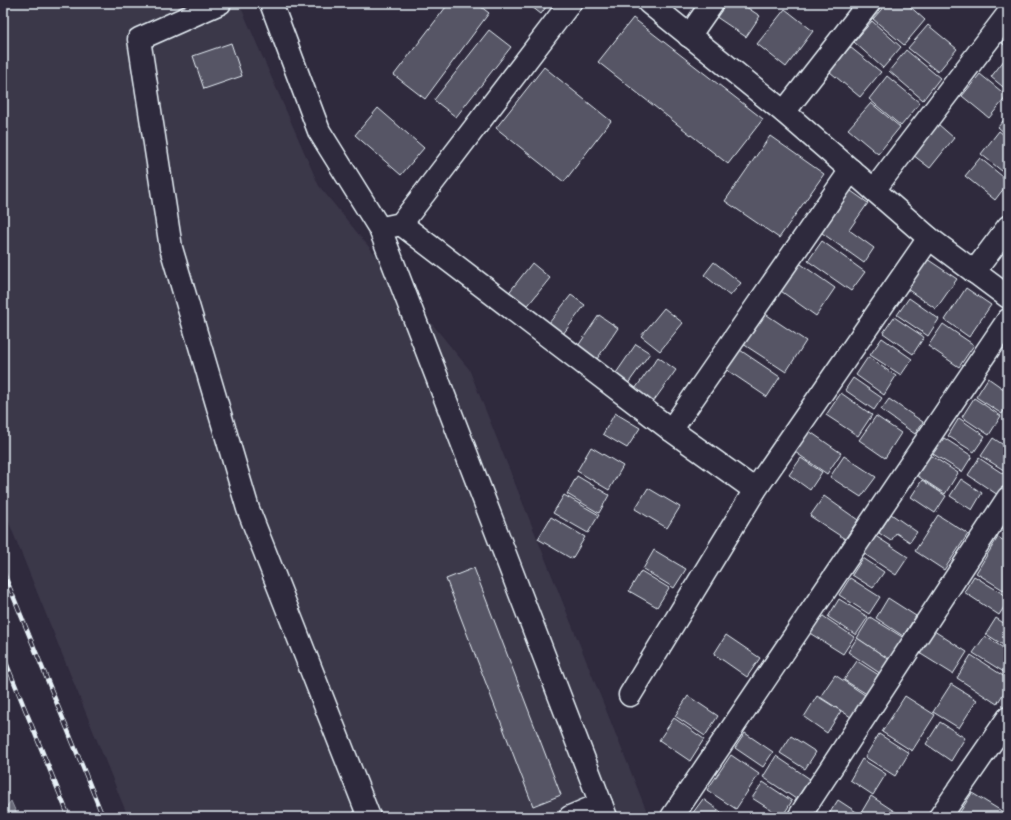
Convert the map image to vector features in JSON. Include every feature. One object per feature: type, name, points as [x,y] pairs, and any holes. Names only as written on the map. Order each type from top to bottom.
[{"type":"street","points":[[220,3],[139,39],[171,248],[248,509],[369,817]]},
{"type":"street","points":[[271,3],[320,131],[380,229],[604,810],[570,817]]},
{"type":"street","points":[[380,229],[401,224],[570,3]]},
{"type":"street","points":[[649,3],[784,112],[929,238],[1008,298]]},
{"type":"street","points":[[690,36],[712,3]]},
{"type":"street","points":[[784,112],[868,3]]},
{"type":"street","points":[[874,190],[1008,14]]},
{"type":"street","points":[[671,430],[851,170]]},
{"type":"street","points":[[401,224],[671,430],[755,490]]},
{"type":"street","points":[[974,272],[1008,227]]},
{"type":"street","points":[[630,695],[755,490],[929,238]]},
{"type":"street","points":[[672,817],[1008,320]]},
{"type":"street","points":[[798,817],[1008,498]]},
{"type":"street","points":[[940,817],[1008,718]]},
{"type":"shaded area","points":[[3,3],[239,3],[319,186],[469,369],[649,817],[128,817],[3,508]]},
{"type":"water","points":[[11,801],[18,817],[3,817],[3,811]]},
{"type":"building","points":[[449,3],[476,3],[489,13],[425,99],[394,75]]},
{"type":"building","points":[[527,3],[549,3],[541,14]]},
{"type":"building","points":[[719,3],[740,3],[760,16],[746,37],[712,14]]},
{"type":"building","points":[[887,3],[906,3],[925,20],[904,45],[873,19]]},
{"type":"building","points":[[785,9],[813,31],[786,67],[757,44]]},
{"type":"building","points":[[633,18],[763,119],[728,164],[598,62]]},
{"type":"building","points":[[872,21],[901,47],[883,68],[854,42]]},
{"type":"building","points":[[928,25],[957,49],[938,72],[908,48]]},
{"type":"building","points":[[489,30],[511,47],[456,117],[434,100]]},
{"type":"building","points":[[1008,36],[1008,48],[1002,43]]},
{"type":"building","points":[[231,43],[242,76],[204,89],[193,56]]},
{"type":"building","points":[[850,47],[881,72],[860,97],[830,72]]},
{"type":"building","points":[[906,50],[940,78],[923,100],[889,71]]},
{"type":"building","points":[[1008,55],[1008,91],[991,77]]},
{"type":"building","points":[[544,67],[611,121],[564,182],[496,128]]},
{"type":"building","points":[[980,74],[1007,96],[989,118],[962,96]]},
{"type":"building","points":[[887,76],[920,103],[901,126],[869,99]]},
{"type":"building","points":[[871,103],[900,127],[878,154],[848,129]]},
{"type":"building","points":[[378,108],[424,148],[401,175],[355,135]]},
{"type":"building","points":[[1008,115],[1008,136],[998,127]]},
{"type":"building","points":[[938,124],[954,138],[930,168],[913,155]]},
{"type":"building","points":[[999,131],[1008,138],[1008,176],[981,154]]},
{"type":"building","points":[[770,136],[824,174],[779,238],[725,201]]},
{"type":"building","points":[[980,158],[1008,181],[995,200],[965,176]]},
{"type":"building","points":[[844,186],[868,203],[849,230],[874,248],[864,263],[815,228]]},
{"type":"building","points":[[822,241],[865,272],[851,291],[808,261]]},
{"type":"building","points":[[927,259],[957,279],[936,309],[907,289]]},
{"type":"building","points":[[714,262],[741,283],[730,296],[704,275]]},
{"type":"building","points":[[798,262],[835,288],[816,316],[778,289]]},
{"type":"building","points":[[532,263],[550,278],[525,309],[507,295]]},
{"type":"building","points":[[966,288],[991,305],[969,337],[945,320]]},
{"type":"building","points":[[571,295],[585,305],[563,334],[549,323]]},
{"type":"building","points":[[909,298],[939,319],[928,336],[897,315]]},
{"type":"building","points":[[664,308],[683,323],[660,351],[641,336]]},
{"type":"building","points":[[761,311],[806,341],[786,372],[740,342]]},
{"type":"building","points":[[599,315],[618,328],[597,359],[578,346]]},
{"type":"building","points":[[894,317],[924,337],[913,354],[883,333]]},
{"type":"building","points":[[943,324],[974,345],[959,367],[928,346]]},
{"type":"building","points":[[882,338],[912,359],[901,375],[870,355]]},
{"type":"building","points":[[636,344],[650,353],[627,385],[614,376]]},
{"type":"building","points":[[737,348],[780,377],[767,397],[724,368]]},
{"type":"building","points":[[658,357],[676,370],[653,402],[635,389]]},
{"type":"building","points":[[868,357],[896,376],[884,395],[856,375]]},
{"type":"building","points":[[853,378],[882,398],[874,410],[845,390]]},
{"type":"building","points":[[988,378],[1008,392],[1008,404],[1002,414],[976,397]]},
{"type":"building","points":[[841,393],[872,415],[858,436],[826,415]]},
{"type":"building","points":[[974,398],[1001,416],[989,435],[962,417]]},
{"type":"building","points":[[889,399],[923,422],[915,434],[881,410]]},
{"type":"building","points":[[615,413],[640,428],[627,448],[603,434]]},
{"type":"building","points":[[876,416],[901,433],[885,458],[859,440]]},
{"type":"building","points":[[959,418],[985,436],[974,452],[948,436]]},
{"type":"building","points":[[809,431],[841,453],[827,474],[795,452]]},
{"type":"building","points":[[944,438],[972,456],[962,472],[933,454]]},
{"type":"building","points":[[993,438],[1008,448],[1007,472],[981,456]]},
{"type":"building","points":[[591,447],[623,466],[609,490],[577,471]]},
{"type":"building","points":[[929,454],[958,473],[945,494],[916,475]]},
{"type":"building","points":[[844,456],[876,477],[861,497],[830,477]]},
{"type":"building","points":[[801,458],[822,472],[810,490],[789,475]]},
{"type":"building","points":[[979,458],[1008,477],[998,495],[968,475]]},
{"type":"building","points":[[577,476],[609,495],[599,513],[567,494]]},
{"type":"building","points":[[961,479],[982,493],[972,510],[950,496]]},
{"type":"building","points":[[922,480],[946,496],[935,513],[911,497]]},
{"type":"building","points":[[648,488],[680,507],[667,528],[635,509]]},
{"type":"building","points":[[564,495],[599,515],[588,533],[553,513]]},
{"type":"building","points":[[824,496],[858,520],[845,539],[810,516]]},
{"type":"building","points":[[891,514],[917,532],[910,542],[896,533],[891,541],[879,533]]},
{"type":"building","points":[[938,515],[968,534],[944,570],[915,551]]},
{"type":"building","points":[[551,517],[585,537],[572,559],[538,539]]},
{"type":"building","points":[[874,535],[908,557],[896,575],[863,553]]},
{"type":"building","points":[[998,537],[1008,544],[1008,587],[1005,591],[976,573]]},
{"type":"building","points":[[654,550],[686,569],[674,588],[643,569]]},
{"type":"building","points":[[863,558],[884,572],[873,588],[852,575]]},
{"type":"building","points":[[474,568],[561,795],[533,806],[446,579]]},
{"type":"building","points":[[641,571],[669,588],[657,607],[629,591]]},
{"type":"building","points":[[974,576],[1008,597],[1008,601],[999,615],[964,592]]},
{"type":"building","points":[[850,578],[880,597],[869,614],[839,595]]},
{"type":"building","points":[[888,598],[916,616],[903,636],[876,618]]},
{"type":"building","points":[[839,599],[868,617],[856,635],[828,617]]},
{"type":"building","points":[[820,614],[854,637],[843,654],[808,632]]},
{"type":"building","points":[[870,617],[904,638],[890,660],[857,638]]},
{"type":"building","points":[[996,618],[1008,626],[1008,648],[986,634]]},
{"type":"building","points":[[931,629],[967,652],[953,674],[916,651]]},
{"type":"building","points":[[726,635],[760,658],[747,677],[714,654]]},
{"type":"building","points":[[985,636],[1008,651],[1007,674],[973,653]]},
{"type":"building","points":[[857,638],[890,660],[881,674],[848,652]]},
{"type":"building","points":[[971,655],[1008,679],[1008,686],[997,704],[957,678]]},
{"type":"building","points":[[857,661],[885,679],[873,698],[844,680]]},
{"type":"building","points":[[835,675],[871,699],[857,721],[820,697]]},
{"type":"building","points":[[951,684],[977,700],[959,728],[933,712]]},
{"type":"building","points":[[688,696],[718,716],[705,736],[675,716]]},
{"type":"building","points":[[817,696],[841,711],[827,733],[804,717]]},
{"type":"building","points":[[905,696],[935,715],[912,751],[882,732]]},
{"type":"building","points":[[674,718],[704,739],[690,761],[659,740]]},
{"type":"building","points":[[940,722],[965,738],[951,761],[926,744]]},
{"type":"building","points":[[745,733],[773,752],[763,767],[735,748]]},
{"type":"building","points":[[879,734],[909,753],[895,776],[865,757]]},
{"type":"building","points":[[791,736],[816,752],[805,769],[780,753]]},
{"type":"building","points":[[731,755],[759,774],[736,809],[707,790]]},
{"type":"building","points":[[776,756],[810,779],[796,799],[763,777]]},
{"type":"building","points":[[862,759],[886,774],[873,795],[850,780]]},
{"type":"building","points":[[763,782],[792,801],[782,817],[752,798]]},
{"type":"building","points":[[972,793],[1008,815],[1008,817],[957,817]]},
{"type":"building","points":[[871,796],[897,813],[895,817],[868,817],[861,813]]},
{"type":"building","points":[[703,799],[728,817],[696,817],[692,814]]},
{"type":"building","points":[[838,800],[861,815],[860,817],[827,817]]},
{"type":"railway","points":[[3,571],[103,817]]},
{"type":"railway","points":[[3,655],[69,817]]}]
